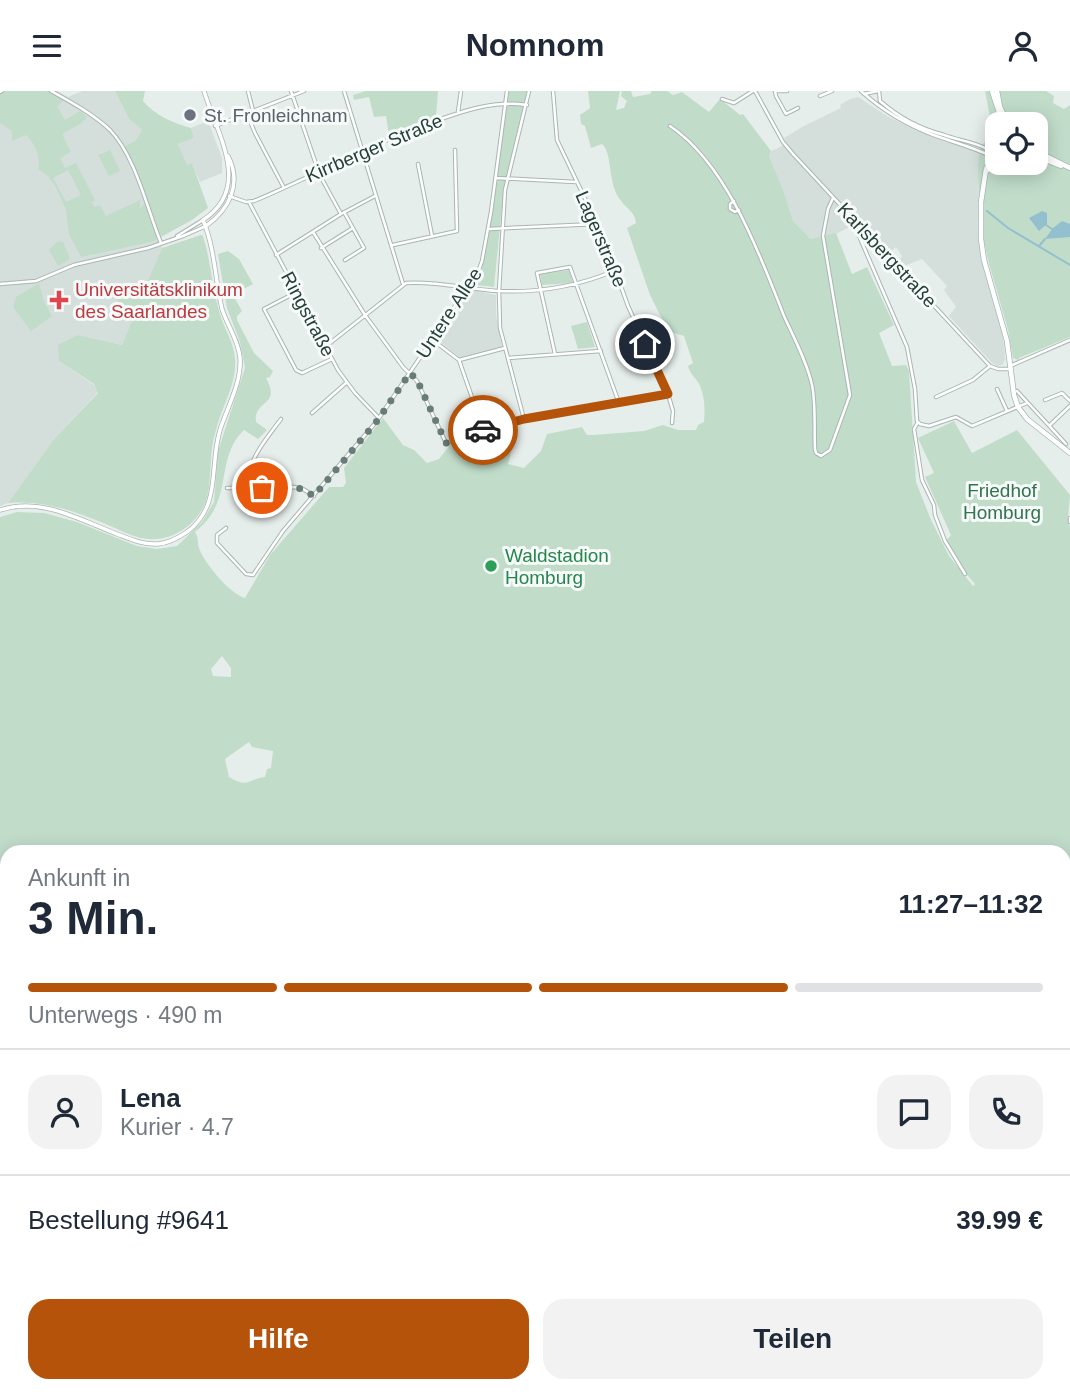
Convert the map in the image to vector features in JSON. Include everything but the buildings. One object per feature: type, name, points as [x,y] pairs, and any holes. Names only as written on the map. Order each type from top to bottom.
[{"type":"main road","points":[[992,91],[1001,112]]},
{"type":"main road","points":[[997,91],[1002,112]]},
{"type":"main road","points":[[1048,159],[1070,169]]},
{"type":"main road","points":[[986,175],[981,202],[984,260],[1005,331],[1014,395],[1018,407],[1027,419],[1056,438],[1070,453]]},
{"type":"street","points":[[51,91],[90,114],[114,135],[132,166],[162,243]]},
{"type":"street","points":[[174,238],[206,226],[220,214],[229,196],[234,171],[204,91]]},
{"type":"street","points":[[248,91],[253,111]]},
{"type":"street","points":[[215,126],[292,93],[304,91]]},
{"type":"street","points":[[344,91],[403,284]]},
{"type":"street","points":[[458,113],[461,91]]},
{"type":"street","name":"Untere Allee","points":[[226,528],[217,535],[217,543],[246,574],[253,575],[272,545],[379,418],[469,286],[481,265],[507,91]]},
{"type":"street","points":[[524,419],[505,348],[500,322],[499,291],[507,180],[529,91]]},
{"type":"street","name":"Lagerstraße","points":[[553,91],[556,136],[597,225],[668,394],[673,411],[672,423]]},
{"type":"street","points":[[722,99],[734,103],[753,91]]},
{"type":"street","name":"Karlsbergstraße","points":[[753,91],[783,142],[990,366]]},
{"type":"street","points":[[787,91],[776,91],[786,114],[799,108]]},
{"type":"street","points":[[820,96],[832,91]]},
{"type":"street","points":[[863,93],[873,94],[878,91],[880,101],[916,124],[940,135],[985,148]]},
{"type":"street","points":[[292,93],[318,170]]},
{"type":"street","points":[[863,93],[879,106],[924,131],[985,151]]},
{"type":"street","name":"Kirrberger Straße","points":[[249,202],[390,137],[458,113],[505,102],[527,105]]},
{"type":"street","points":[[247,114],[284,187]]},
{"type":"street","points":[[670,126],[700,155],[739,210],[811,381],[815,449],[821,456],[830,450],[850,395],[824,241],[828,209],[833,198]]},
{"type":"street","points":[[391,245],[458,229],[455,151]]},
{"type":"street","points":[[418,164],[432,237]]},
{"type":"street","points":[[496,178],[577,182]]},
{"type":"street","points":[[323,181],[364,248],[345,260]]},
{"type":"street","points":[[276,255],[376,195]]},
{"type":"street","points":[[0,284],[30,282],[90,260],[162,243],[203,220],[217,210],[229,196]]},
{"type":"street","points":[[229,196],[249,202]]},
{"type":"street","points":[[734,201],[730,204],[730,209],[735,212],[739,210]]},
{"type":"street","name":"Ringstraße","points":[[249,202],[346,383],[379,418]]},
{"type":"street","points":[[849,215],[907,347],[918,422],[914,429],[920,474],[934,505],[945,541],[965,574]]},
{"type":"street","points":[[0,510],[27,505],[54,509],[134,540],[153,544],[174,540],[204,514],[213,493],[217,440],[240,361],[237,344],[222,306],[213,254],[203,220]]},
{"type":"street","points":[[488,229],[597,225]]},
{"type":"street","points":[[321,248],[353,228]]},
{"type":"street","points":[[313,232],[365,315],[402,367],[417,380],[446,443],[524,419],[668,394]]},
{"type":"street","points":[[555,354],[537,272],[570,267],[619,403]]},
{"type":"street","points":[[325,347],[403,284],[469,286],[499,291],[540,289],[577,285],[615,271]]},
{"type":"street","points":[[295,292],[264,309],[298,373],[311,370],[332,359]]},
{"type":"street","points":[[936,397],[973,380],[990,366],[998,369],[1010,367],[1070,339]]},
{"type":"street","points":[[432,340],[459,360],[484,430]]},
{"type":"street","points":[[459,360],[505,348]]},
{"type":"street","points":[[508,358],[601,351]]},
{"type":"street","points":[[312,413],[346,383]]},
{"type":"street","points":[[997,389],[1007,412]]},
{"type":"street","points":[[1017,391],[1049,426],[1056,438],[1066,444]]},
{"type":"street","points":[[1045,400],[1062,393],[1070,401]]},
{"type":"street","points":[[918,422],[929,426],[956,417],[972,426],[1027,403]]},
{"type":"street","points":[[1049,426],[1070,406]]},
{"type":"street","points":[[247,488],[255,454],[281,419]]},
{"type":"street","points":[[227,488],[299,488],[314,496]]},
{"type":"shaded area","name":"Universitätsklinikum des Saarlandes","points":[[0,91],[57,91],[68,97],[82,91],[115,91],[129,119],[142,130],[135,141],[133,166],[161,237],[158,239],[162,248],[122,345],[78,335],[59,361],[94,385],[98,392],[54,439],[8,503],[0,506]]},
{"type":"shaded area","points":[[858,97],[915,130],[979,153],[978,240],[1000,324],[1005,360],[1002,365],[992,363],[949,316],[956,307],[944,290],[947,286],[922,259],[904,266],[899,260],[902,256],[896,247],[890,252],[861,221],[836,234],[811,239],[793,221],[769,156],[771,151],[787,144],[784,138],[841,108],[840,105],[850,99]]},
{"type":"shaded area","points":[[208,121],[222,158],[222,173],[200,182],[192,164],[187,165],[178,144],[194,138],[191,128]]},
{"type":"shaded area","points":[[469,289],[496,295],[496,315],[502,347],[461,358],[436,339]]},
{"type":"green space","points":[[6,91],[47,91],[64,101],[57,106],[65,120],[80,111],[87,117],[62,134],[71,152],[60,158],[65,168],[76,163],[95,200],[92,202],[94,207],[100,205],[106,216],[140,200],[140,209],[145,203],[158,238],[155,241],[81,257],[69,234],[66,210],[56,187],[47,175],[38,169],[38,155],[32,142],[26,135],[12,141],[12,131],[0,123],[0,94]],"holes":[[[68,170],[81,195],[66,202],[53,178]]]},
{"type":"green space","points":[[115,91],[145,91],[143,101],[153,110],[171,121],[191,128],[194,138],[178,144],[187,165],[192,163],[208,208],[161,237],[124,147],[135,141],[142,130],[129,119]]},
{"type":"green space","points":[[366,91],[438,91],[436,117],[389,136],[386,116],[374,117],[369,97],[354,100],[353,95]]},
{"type":"green space","points":[[509,91],[527,91],[504,187],[494,287],[476,285],[485,255]]},
{"type":"green space","name":"Friedhof Homburg","points":[[588,91],[620,91],[616,110],[624,108],[627,101],[621,96],[622,91],[631,91],[633,97],[650,94],[652,91],[667,91],[673,95],[682,92],[709,112],[720,99],[740,115],[743,114],[771,151],[769,156],[793,221],[811,239],[836,233],[852,274],[867,267],[894,325],[879,333],[892,366],[906,365],[909,371],[916,482],[949,556],[973,586],[975,584],[962,569],[946,541],[951,535],[925,477],[934,473],[918,438],[954,421],[972,453],[1017,430],[1070,495],[1070,845],[0,845],[0,517],[17,512],[44,513],[77,522],[137,546],[157,549],[177,546],[202,522],[214,502],[218,451],[245,368],[240,342],[227,308],[218,254],[228,251],[239,259],[253,284],[233,295],[242,311],[237,320],[254,353],[273,371],[270,377],[266,378],[271,394],[256,415],[256,422],[267,430],[258,439],[244,430],[235,442],[229,454],[216,507],[208,520],[195,532],[199,548],[212,569],[232,591],[245,598],[270,555],[329,487],[343,487],[346,483],[344,468],[383,418],[403,445],[414,450],[427,463],[439,459],[450,445],[515,424],[517,429],[508,464],[524,468],[541,451],[547,434],[582,427],[587,435],[644,431],[663,425],[678,430],[696,430],[698,425],[704,422],[703,395],[688,366],[693,363],[684,336],[668,331],[650,295],[627,228],[636,223],[634,216],[617,194],[605,148],[602,144],[591,148],[580,115],[590,108]],"holes":[[[222,656],[231,668],[231,677],[213,676],[211,669]],[[249,742],[252,747],[273,751],[271,768],[267,769],[265,777],[248,782],[229,777],[225,759]]]},
{"type":"green space","points":[[985,91],[1046,91],[1054,96],[1053,103],[1064,109],[1070,105],[1070,337],[1019,360],[1013,358],[984,241],[984,204],[979,201],[978,172],[985,142],[985,175],[1048,175],[1048,112],[989,112]]},
{"type":"green space","points":[[110,150],[120,171],[109,176],[98,155]]},
{"type":"green space","points":[[201,235],[206,245],[220,314],[235,359],[231,386],[214,438],[208,493],[202,510],[190,525],[174,535],[150,539],[131,535],[58,507],[8,503],[54,439],[98,393],[94,384],[59,361],[58,345],[78,335],[122,345],[135,313],[118,306],[117,295],[144,290],[162,248]]},
{"type":"green space","points":[[58,241],[63,242],[70,259],[58,266],[49,250]]},
{"type":"green space","points":[[569,270],[573,283],[542,285],[540,274]]},
{"type":"green space","points":[[39,283],[44,302],[52,316],[31,331],[13,307],[16,297]]},
{"type":"green space","points":[[587,322],[595,347],[578,349],[571,326]]},
{"type":"water","points":[[1042,211],[1047,213],[1047,224],[1039,231],[1029,218]]},
{"type":"water","points":[[1062,221],[1070,224],[1070,237],[1045,239],[1053,228]]},
{"type":"waterway","points":[[987,211],[1008,228],[1070,265]]},
{"type":"waterway","points":[[1046,225],[1052,229]]},
{"type":"waterway","points":[[1039,246],[1045,239]]},
{"type":"way so far","points":[[262,488],[299,488],[314,496],[377,421],[410,373],[417,380],[446,443],[483,430]]},
{"type":"place","name":"St. Fronleichnam","points":[[190,115]]},
{"type":"place","name":"Universitätsklinikum des Saarlandes","points":[[59,300]]},
{"type":"place","name":"Waldstadion Homburg","points":[[491,566]]},
{"type":"route","points":[[483,430],[524,419],[668,394],[645,344]]}]
